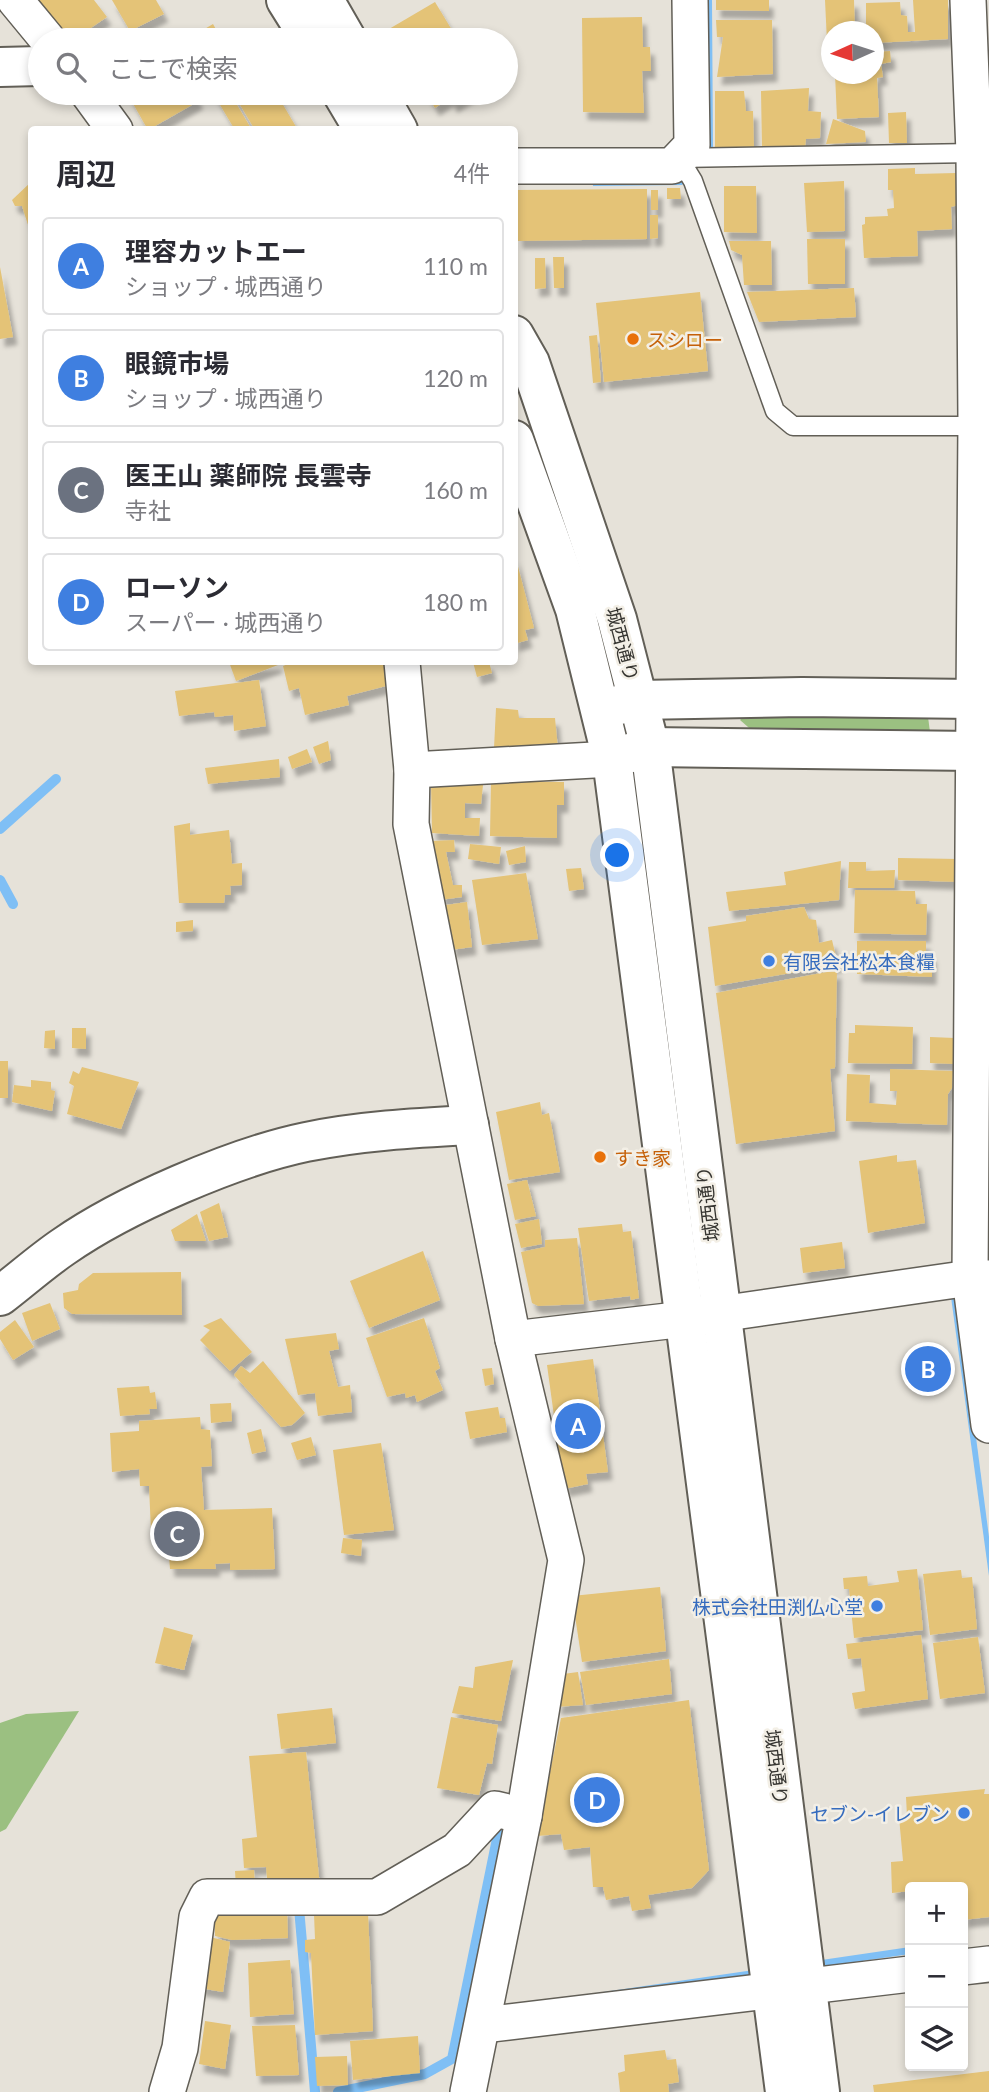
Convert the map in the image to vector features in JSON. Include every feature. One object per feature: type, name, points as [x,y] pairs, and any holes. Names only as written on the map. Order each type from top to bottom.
[{"type":"street","points":[[15,0],[38,28]]},
{"type":"street","points":[[286,0],[303,28]]},
{"type":"street","points":[[324,0],[340,28]]},
{"type":"street","points":[[518,166],[672,166],[692,145],[690,0]]},
{"type":"street","points":[[968,0],[974,153],[975,699],[979,768],[979,1278],[989,1425]]},
{"type":"street","points":[[0,67],[28,66]]},
{"type":"street","points":[[97,105],[112,126]]},
{"type":"street","points":[[349,105],[362,126]]},
{"type":"street","points":[[384,105],[396,126]]},
{"type":"street","name":"城西通り","points":[[518,342],[530,363],[609,593],[650,747],[702,1315]]},
{"type":"street","name":"城西通り","points":[[518,451],[575,609],[612,759],[702,1315],[789,1989],[820,2092]]},
{"type":"street","points":[[402,665],[412,770],[411,824],[513,1339],[566,1560],[524,1816],[468,2092]]},
{"type":"street","points":[[600,710],[638,700],[802,696],[975,699]]},
{"type":"street","points":[[412,770],[612,759],[650,747],[979,768]]},
{"type":"street","points":[[0,1296],[64,1246],[130,1208],[242,1161],[304,1143],[377,1131],[469,1125]]},
{"type":"street","points":[[513,1339],[979,1278]]},
{"type":"street","points":[[167,2092],[180,2048],[197,1917],[207,1897],[377,1897],[457,1850],[495,1809],[524,1816]]},
{"type":"street","points":[[968,1966],[989,1964]]},
{"type":"street","points":[[483,2025],[905,1975]]},
{"type":"street","name":"城西通り","points":[[785,2092],[789,1989]]},
{"type":"lane","points":[[679,158],[974,153]]},
{"type":"lane","points":[[679,158],[693,181],[775,411],[793,426],[976,426]]},
{"type":"green space","points":[[755,706],[928,717],[930,732],[756,734],[740,720]]},
{"type":"green space","points":[[79,1711],[6,1829],[0,1832],[0,1723],[26,1714]]},
{"type":"water","points":[[703,0],[712,0],[713,151],[682,185],[593,186],[592,177],[672,178]]},
{"type":"water","points":[[951,1297],[958,1299],[989,1537],[989,1576]]},
{"type":"water","points":[[905,1948],[905,1955],[584,2002],[583,1995]]},
{"type":"building","points":[[36,0],[94,0],[107,17],[91,28],[58,28]]},
{"type":"building","points":[[112,0],[156,0],[164,14],[136,28],[128,28]]},
{"type":"building","points":[[716,0],[769,0],[769,11],[716,10]]},
{"type":"building","points":[[825,0],[854,0],[855,21],[826,21]]},
{"type":"building","points":[[913,0],[948,0],[948,39],[884,42],[884,21],[866,21],[866,3],[900,2],[901,15],[907,16],[908,32],[915,32]]},
{"type":"building","points":[[435,2],[451,28],[391,28]]},
{"type":"building","points":[[642,17],[643,47],[650,47],[651,71],[642,71],[644,113],[583,112],[582,18]]},
{"type":"building","points":[[716,20],[772,20],[773,74],[717,77],[723,37],[717,37]]},
{"type":"building","points":[[884,51],[890,51],[891,62],[884,63]]},
{"type":"building","points":[[835,84],[877,84],[879,117],[837,119]]},
{"type":"building","points":[[809,88],[808,111],[821,112],[820,138],[806,139],[805,147],[762,149],[761,91]]},
{"type":"building","points":[[715,91],[744,91],[746,111],[753,111],[754,148],[715,149]]},
{"type":"building","points":[[134,105],[192,105],[155,126],[146,126]]},
{"type":"building","points":[[220,105],[237,105],[250,126],[233,126]]},
{"type":"building","points":[[240,105],[283,105],[296,126],[253,126]]},
{"type":"building","points":[[906,112],[907,143],[889,143],[888,113]]},
{"type":"building","points":[[833,119],[865,131],[866,142],[826,144]]},
{"type":"building","points":[[915,168],[915,174],[956,173],[958,205],[951,207],[952,229],[917,231],[918,256],[864,258],[862,225],[865,224],[865,217],[888,216],[887,209],[894,208],[893,190],[888,190],[888,169]]},
{"type":"building","points":[[844,181],[845,231],[807,232],[804,183]]},
{"type":"building","points":[[28,185],[28,225],[22,206],[15,206],[12,200]]},
{"type":"building","points":[[724,186],[756,186],[757,233],[724,232]]},
{"type":"building","points":[[667,188],[680,188],[681,199],[667,199]]},
{"type":"building","points":[[647,189],[647,239],[518,241],[518,190]]},
{"type":"building","points":[[651,190],[658,190],[658,210],[651,210]]},
{"type":"building","points":[[650,215],[658,215],[658,238],[650,239]]},
{"type":"building","points":[[807,239],[845,239],[845,284],[808,284]]},
{"type":"building","points":[[729,241],[771,241],[772,285],[744,285],[742,255],[731,250]]},
{"type":"building","points":[[553,257],[564,257],[564,288],[554,288]]},
{"type":"building","points":[[535,258],[545,258],[546,288],[535,289]]},
{"type":"building","points":[[0,267],[13,337],[0,339]]},
{"type":"building","points":[[854,288],[856,317],[759,322],[747,292]]},
{"type":"building","points":[[700,292],[708,371],[604,382],[596,303]]},
{"type":"building","points":[[597,335],[601,382],[593,383],[589,336]]},
{"type":"building","points":[[518,567],[534,628],[525,630],[528,640],[518,643]]},
{"type":"building","points":[[230,665],[278,665],[236,681]]},
{"type":"building","points":[[384,665],[390,685],[347,696],[349,705],[305,715],[299,688],[289,691],[283,666]]},
{"type":"building","points":[[474,665],[490,665],[492,673],[477,677]]},
{"type":"building","points":[[259,680],[266,726],[234,731],[233,715],[215,717],[214,712],[179,716],[175,691]]},
{"type":"building","points":[[496,708],[518,710],[519,718],[555,718],[558,749],[494,748]]},
{"type":"building","points":[[328,741],[331,760],[319,764],[313,747]]},
{"type":"building","points":[[307,749],[312,762],[292,769],[288,757]]},
{"type":"building","points":[[279,759],[280,777],[208,784],[205,768]]},
{"type":"building","points":[[491,781],[564,782],[564,805],[557,805],[557,838],[490,836]]},
{"type":"building","points":[[431,783],[483,785],[481,804],[465,803],[465,818],[480,818],[479,836],[432,833]]},
{"type":"building","points":[[190,823],[190,835],[229,830],[232,864],[242,863],[242,885],[230,886],[231,895],[225,895],[224,903],[179,903],[174,826]]},
{"type":"building","points":[[454,840],[455,852],[446,852],[453,885],[462,885],[462,897],[440,900],[432,841]]},
{"type":"building","points":[[470,844],[501,847],[499,864],[468,859]]},
{"type":"building","points":[[525,846],[526,862],[509,865],[506,851]]},
{"type":"building","points":[[898,858],[960,859],[960,882],[898,880]]},
{"type":"building","points":[[841,861],[839,900],[729,911],[726,892],[786,885],[784,872]]},
{"type":"building","points":[[849,862],[866,862],[866,871],[895,870],[894,888],[848,888]]},
{"type":"building","points":[[581,868],[584,889],[569,891],[566,869]]},
{"type":"building","points":[[526,873],[538,939],[482,945],[472,880]]},
{"type":"building","points":[[855,890],[915,891],[916,904],[927,904],[926,935],[854,933]]},
{"type":"building","points":[[467,902],[472,947],[451,950],[446,905]]},
{"type":"building","points":[[804,907],[809,919],[816,920],[819,943],[832,940],[838,965],[715,986],[708,927],[746,921],[746,916]]},
{"type":"building","points":[[193,920],[193,931],[176,932],[176,922]]},
{"type":"building","points":[[857,941],[926,941],[926,952],[932,954],[932,977],[857,974]]},
{"type":"building","points":[[837,970],[835,1068],[830,1069],[835,1131],[736,1144],[716,993]]},
{"type":"building","points":[[855,1025],[913,1027],[912,1064],[848,1063],[849,1033],[855,1033]]},
{"type":"building","points":[[72,1028],[86,1028],[86,1049],[72,1048]]},
{"type":"building","points":[[55,1030],[55,1049],[44,1048],[45,1031]]},
{"type":"building","points":[[930,1037],[955,1038],[954,1064],[930,1063]]},
{"type":"building","points":[[0,1061],[8,1061],[8,1098],[0,1098]]},
{"type":"building","points":[[82,1067],[139,1082],[121,1129],[67,1114],[74,1086],[69,1083],[73,1071],[79,1074]]},
{"type":"building","points":[[890,1069],[953,1071],[952,1088],[948,1094],[947,1125],[846,1121],[847,1074],[870,1075],[869,1103],[896,1105],[897,1091],[890,1091]]},
{"type":"building","points":[[31,1080],[51,1082],[51,1090],[55,1091],[52,1111],[12,1102],[14,1085],[31,1087]]},
{"type":"building","points":[[540,1102],[542,1115],[549,1113],[560,1172],[509,1180],[496,1112]]},
{"type":"building","points":[[897,1155],[897,1162],[916,1160],[925,1223],[868,1233],[859,1161]]},
{"type":"building","points":[[527,1180],[536,1216],[515,1220],[507,1184]]},
{"type":"building","points":[[219,1203],[228,1237],[209,1241],[200,1212]]},
{"type":"building","points":[[197,1214],[206,1241],[175,1241],[171,1230]]},
{"type":"building","points":[[539,1219],[542,1244],[521,1248],[515,1224]]},
{"type":"building","points":[[622,1224],[623,1232],[631,1231],[639,1298],[631,1300],[630,1296],[589,1301],[578,1228]]},
{"type":"building","points":[[577,1238],[584,1304],[538,1306],[532,1303],[521,1252],[545,1247],[545,1240]]},
{"type":"building","points":[[842,1242],[845,1268],[803,1273],[800,1248]]},
{"type":"building","points":[[423,1251],[440,1300],[369,1328],[350,1281]]},
{"type":"building","points":[[181,1272],[182,1315],[72,1314],[64,1308],[63,1293],[78,1290],[79,1284],[93,1273]]},
{"type":"building","points":[[50,1303],[60,1329],[32,1341],[22,1313]]},
{"type":"building","points":[[221,1318],[252,1352],[230,1371],[200,1340],[210,1330],[203,1326]]},
{"type":"building","points":[[424,1318],[440,1368],[435,1371],[443,1390],[417,1402],[415,1395],[406,1398],[405,1393],[387,1397],[366,1338]]},
{"type":"building","points":[[15,1320],[34,1347],[13,1360],[0,1339],[0,1332]]},
{"type":"building","points":[[336,1333],[339,1349],[329,1351],[338,1387],[350,1385],[352,1412],[318,1416],[315,1393],[298,1395],[285,1339]]},
{"type":"building","points":[[593,1359],[608,1472],[586,1474],[588,1484],[564,1489],[547,1365]]},
{"type":"building","points":[[263,1361],[305,1413],[292,1425],[281,1427],[234,1375],[241,1366],[250,1373]]},
{"type":"building","points":[[492,1368],[494,1384],[485,1386],[482,1369]]},
{"type":"building","points":[[149,1386],[150,1393],[155,1392],[157,1409],[149,1409],[150,1414],[120,1416],[117,1388]]},
{"type":"building","points":[[231,1403],[232,1421],[211,1423],[210,1404]]},
{"type":"building","points":[[498,1407],[500,1418],[505,1418],[507,1432],[470,1439],[465,1412]]},
{"type":"building","points":[[200,1417],[201,1429],[210,1430],[212,1466],[201,1467],[204,1510],[272,1508],[275,1569],[230,1570],[230,1563],[215,1564],[216,1569],[170,1569],[167,1531],[151,1531],[149,1486],[140,1486],[139,1469],[112,1472],[110,1433],[139,1431],[139,1421]]},
{"type":"building","points":[[261,1429],[266,1451],[252,1454],[247,1433]]},
{"type":"building","points":[[311,1437],[316,1455],[297,1460],[291,1443]]},
{"type":"building","points":[[381,1443],[394,1530],[344,1535],[333,1450]]},
{"type":"building","points":[[343,1538],[362,1540],[361,1556],[341,1553]]},
{"type":"building","points":[[917,1569],[923,1630],[854,1638],[849,1589],[844,1589],[843,1578],[867,1576],[868,1586],[899,1582],[897,1571]]},
{"type":"building","points":[[961,1570],[962,1578],[972,1577],[977,1629],[930,1635],[923,1574]]},
{"type":"building","points":[[660,1587],[666,1651],[582,1662],[572,1596]]},
{"type":"building","points":[[164,1627],[193,1635],[184,1670],[155,1663]]},
{"type":"building","points":[[921,1635],[928,1699],[855,1709],[852,1693],[865,1691],[861,1658],[848,1659],[846,1644]]},
{"type":"building","points":[[978,1637],[985,1693],[940,1699],[933,1643]]},
{"type":"building","points":[[669,1659],[672,1694],[586,1705],[580,1672]]},
{"type":"building","points":[[513,1660],[501,1721],[452,1713],[459,1686],[473,1688],[475,1667]]},
{"type":"building","points":[[578,1672],[583,1705],[556,1707],[563,1674]]},
{"type":"building","points":[[689,1700],[709,1870],[692,1888],[648,1895],[651,1908],[632,1911],[629,1896],[606,1900],[603,1887],[593,1887],[590,1847],[564,1850],[561,1834],[537,1836],[561,1718]]},
{"type":"building","points":[[332,1708],[336,1743],[281,1749],[277,1714]]},
{"type":"building","points":[[451,1717],[498,1725],[492,1764],[487,1763],[479,1795],[437,1788]]},
{"type":"building","points":[[306,1752],[320,1886],[268,1889],[266,1867],[244,1868],[242,1839],[257,1837],[249,1756]]},
{"type":"building","points":[[985,1789],[984,1794],[989,1794],[989,1917],[968,1919],[968,1882],[905,1882],[905,1892],[892,1893],[891,1862],[903,1861],[899,1817],[907,1816],[906,1797]]},
{"type":"building","points":[[254,1870],[255,1885],[236,1886],[235,1871]]},
{"type":"building","points":[[287,1907],[288,1938],[232,1940],[215,1936],[214,1914]]},
{"type":"building","points":[[368,1912],[373,2031],[315,2035],[311,1953],[305,1952],[305,1940],[315,1939],[314,1914]]},
{"type":"building","points":[[206,1936],[230,1942],[223,1992],[199,1988]]},
{"type":"building","points":[[290,1960],[294,2014],[250,2017],[248,1963]]},
{"type":"building","points":[[205,2021],[231,2025],[225,2069],[199,2064]]},
{"type":"building","points":[[295,2025],[299,2075],[256,2076],[252,2026]]},
{"type":"building","points":[[418,2036],[420,2073],[353,2080],[350,2041]]},
{"type":"building","points":[[665,2050],[667,2060],[676,2059],[679,2082],[668,2084],[669,2092],[620,2092],[618,2073],[625,2071],[624,2055]]},
{"type":"building","points":[[347,2056],[348,2085],[317,2086],[315,2057]]},
{"type":"building","points":[[989,2071],[989,2092],[874,2092],[873,2085]]},
{"type":"waterway","points":[[0,829],[56,779]]},
{"type":"waterway","points":[[0,880],[13,904]]},
{"type":"waterway","points":[[338,2092],[425,2074],[452,2059],[500,1824]]},
{"type":"waterway","points":[[299,1908],[315,2092]]},
{"type":"place","name":"スシロー","points":[[633,339]]},
{"type":"place","name":"有限会社松本食糧","points":[[769,961]]},
{"type":"place","name":"すき家","points":[[600,1157]]},
{"type":"place","name":"眼鏡市場","points":[[928,1369]]},
{"type":"place","name":"理容カットエー","points":[[578,1426]]},
{"type":"place","name":"医王山 薬師院 長雲寺","points":[[177,1534]]},
{"type":"place","name":"株式会社田渕仏心堂","points":[[877,1606]]},
{"type":"place","name":"ローソン","points":[[597,1800]]},
{"type":"place","name":"セブン-イレブン","points":[[964,1813]]}]
